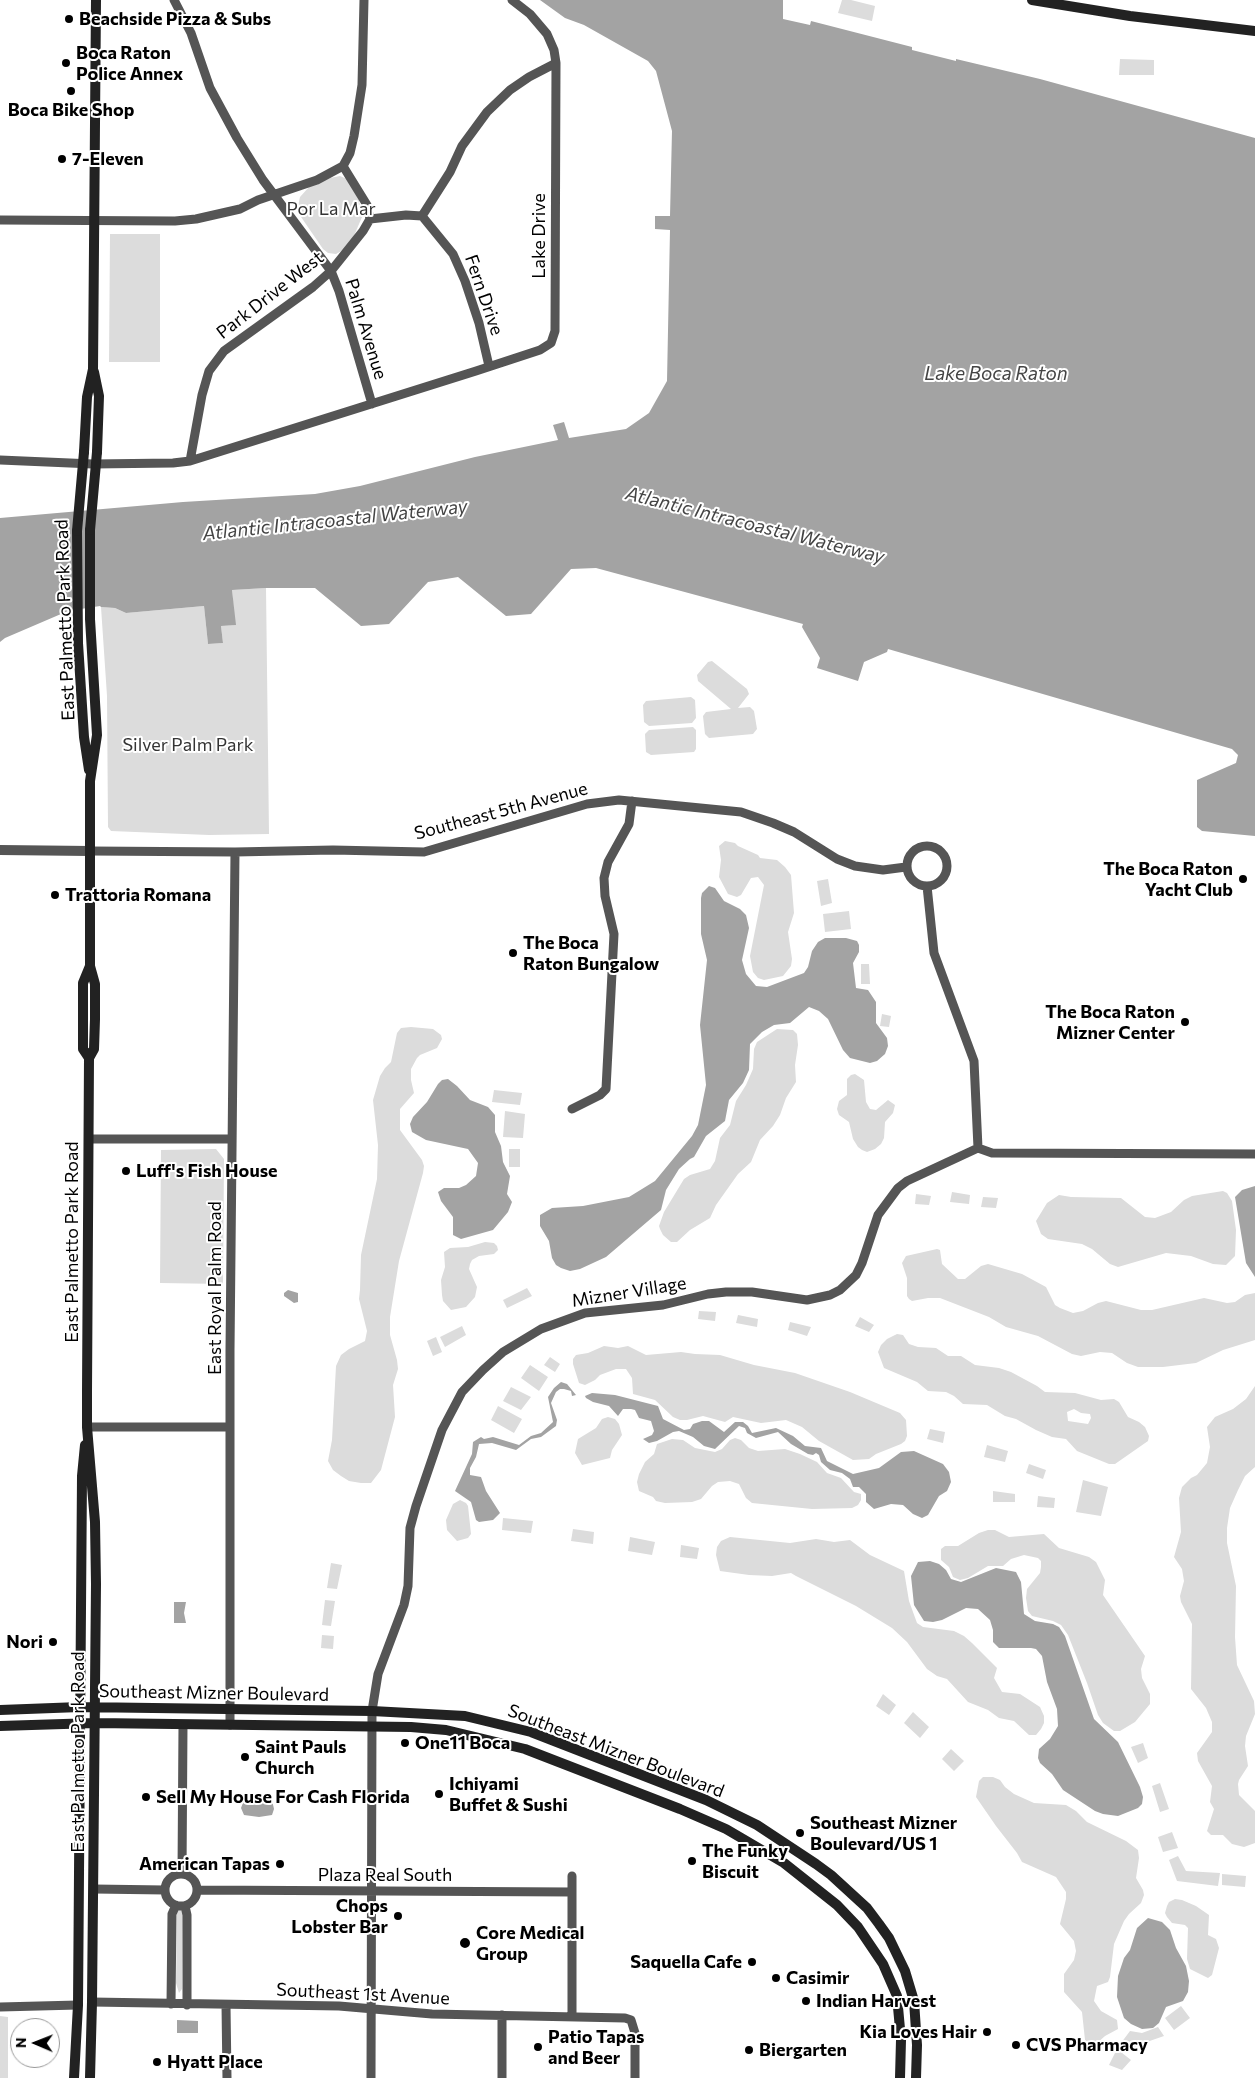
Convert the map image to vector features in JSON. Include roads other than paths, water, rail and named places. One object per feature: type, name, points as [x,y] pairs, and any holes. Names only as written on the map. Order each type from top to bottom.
[{"type":"main road","name":"East Palmetto Park Road","points":[[90,2078],[94,1890],[95,1522],[87,1427],[89,1058],[94,1049],[95,984],[90,966],[90,781],[84,737],[77,599],[77,531],[87,398],[93,369],[96,0]]},
{"type":"main road","points":[[1032,0],[1130,16],[1255,31]]},
{"type":"main road","name":"East Palmetto Park Road","points":[[90,781],[97,735],[90,619],[90,530],[97,452],[99,396],[93,369]]},
{"type":"main road","name":"East Palmetto Park Road","points":[[74,2078],[78,2005],[82,1476],[87,1427]]},
{"type":"main road","name":"Southeast Mizner Boulevard","points":[[0,1710],[80,1707],[372,1711],[466,1716],[515,1727],[565,1744],[706,1800],[775,1836],[831,1875],[866,1908],[889,1938],[905,1971],[914,2002],[916,2078]]},
{"type":"main road","name":"Southeast Mizner Boulevard","points":[[0,1726],[95,1723],[412,1727],[449,1730],[525,1749],[680,1809],[726,1829],[784,1863],[837,1905],[869,1941],[884,1964],[897,1996],[901,2040],[900,2078]]},
{"type":"street","name":"Palm Avenue","points":[[174,0],[191,33],[210,88],[237,138],[264,180],[331,271],[339,291],[372,404]]},
{"type":"street","points":[[0,220],[175,221],[196,219],[227,213],[317,180],[343,166],[350,153],[354,136],[362,85],[364,0]]},
{"type":"street","name":"Lake Drive","points":[[0,460],[93,464],[190,461],[540,350],[551,343],[555,331],[556,63],[554,50],[547,34],[530,14],[512,0]]},
{"type":"street","points":[[343,166],[367,205],[370,219],[406,215],[422,216],[450,172],[462,146],[487,112],[510,90],[528,77],[556,63]]},
{"type":"street","name":"Fern Drive","points":[[422,216],[453,254],[480,323],[489,366]]},
{"type":"street","name":"Park Drive West","points":[[190,461],[202,395],[209,371],[224,351],[313,287],[331,271],[358,238],[370,219]]},
{"type":"street","name":"Southeast 5th Avenue","points":[[90,851],[235,852],[333,850],[424,852],[587,804],[608,800],[741,812],[780,826],[837,859],[855,866],[882,870],[906,868]]},
{"type":"street","points":[[572,1109],[600,1095],[606,1088],[614,934],[605,896],[604,878],[608,862],[629,824],[632,801]]},
{"type":"street","points":[[932,846],[938,849],[946,859],[946,872],[938,883],[926,886],[915,883],[906,868],[910,855],[920,847],[932,846]]},
{"type":"street","points":[[0,850],[90,851]]},
{"type":"street","name":"East Royal Palm Road","points":[[230,1725],[230,1428],[235,852]]},
{"type":"street","points":[[926,886],[934,953],[974,1061],[978,1148],[992,1153],[1255,1154]]},
{"type":"street","points":[[89,1139],[232,1139]]},
{"type":"street","name":"Mizner Village","points":[[371,2078],[372,1711],[378,1674],[404,1605],[408,1586],[410,1528],[416,1506],[442,1430],[462,1392],[503,1352],[535,1332],[559,1321],[585,1313],[663,1305],[708,1294],[726,1292],[752,1292],[807,1300],[830,1295],[844,1287],[856,1275],[862,1264],[878,1215],[898,1188],[907,1181],[978,1148]]},
{"type":"street","points":[[87,1427],[230,1428]]},
{"type":"street","points":[[182,1874],[184,1725]]},
{"type":"street","points":[[171,2004],[172,1914],[180,1905],[194,1900],[197,1890],[194,1881],[182,1874],[172,1877],[166,1885],[166,1890],[168,1899],[180,1905],[187,1915],[187,2005]]},
{"type":"street","points":[[572,1876],[572,2016]]},
{"type":"street","points":[[94,1890],[166,1890]]},
{"type":"street","name":"Plaza Real South","points":[[197,1890],[572,1892]]},
{"type":"street","name":"Southeast 1st Avenue","points":[[92,2002],[339,2006],[432,2014],[616,2016],[631,2020],[635,2033],[635,2078]]},
{"type":"street","points":[[0,2006],[78,2005]]},
{"type":"street","points":[[226,2005],[227,2078]]},
{"type":"street","points":[[502,2015],[502,2078]]},
{"type":"water","name":"Lake Boca Raton","points":[[540,0],[783,0],[783,19],[810,25],[811,21],[912,47],[912,50],[1040,79],[1255,138],[1255,836],[1202,831],[1197,827],[1197,780],[1236,763],[1238,755],[1232,749],[888,649],[887,652],[864,662],[858,681],[817,668],[820,658],[802,627],[803,624],[596,568],[571,569],[531,614],[506,616],[458,577],[428,582],[389,624],[361,626],[315,588],[266,588],[232,590],[236,625],[221,626],[223,643],[208,644],[204,606],[126,613],[115,608],[100,606],[68,611],[5,638],[0,642],[0,518],[183,502],[315,494],[360,486],[475,457],[558,440],[553,425],[564,422],[569,438],[626,429],[649,413],[667,381],[670,230],[655,229],[655,216],[670,216],[672,131],[656,71],[648,61],[584,25],[565,18]]},
{"type":"water","points":[[709,886],[715,888],[724,901],[740,909],[746,915],[749,928],[742,960],[746,974],[756,986],[767,987],[804,973],[808,967],[812,951],[818,942],[825,938],[846,938],[857,941],[859,952],[853,963],[856,988],[868,990],[876,1002],[876,1023],[887,1038],[888,1046],[885,1054],[877,1061],[870,1063],[850,1058],[843,1050],[828,1019],[819,1011],[809,1007],[790,1023],[774,1025],[762,1032],[750,1044],[749,1070],[743,1083],[729,1100],[725,1121],[706,1136],[694,1157],[679,1169],[666,1190],[661,1210],[606,1257],[580,1269],[570,1271],[561,1268],[556,1265],[552,1258],[549,1241],[540,1226],[540,1215],[552,1208],[583,1206],[629,1197],[655,1181],[692,1136],[698,1125],[706,1085],[700,1025],[707,960],[701,934],[701,898],[702,893]]},
{"type":"water","points":[[448,1079],[470,1100],[488,1107],[495,1115],[495,1132],[501,1146],[503,1162],[510,1176],[507,1194],[512,1202],[508,1212],[493,1230],[461,1239],[453,1235],[453,1217],[441,1201],[438,1192],[444,1188],[459,1188],[466,1185],[476,1176],[478,1163],[468,1149],[426,1140],[412,1132],[410,1124],[413,1117],[427,1102],[438,1084],[442,1080]]},
{"type":"water","points":[[1255,1186],[1255,1277],[1246,1263],[1235,1197],[1242,1190]]},
{"type":"water","points":[[288,1290],[298,1293],[298,1302],[294,1303],[284,1296],[284,1293]]},
{"type":"water","points":[[561,1382],[567,1384],[576,1395],[572,1396],[571,1391],[564,1389],[556,1392],[551,1403],[557,1420],[556,1426],[541,1437],[531,1439],[516,1450],[492,1443],[479,1444],[476,1457],[470,1468],[470,1475],[481,1477],[486,1491],[500,1513],[493,1520],[479,1522],[476,1520],[471,1502],[455,1491],[472,1454],[473,1442],[481,1437],[484,1439],[493,1437],[519,1445],[531,1436],[541,1433],[553,1422],[548,1397]]},
{"type":"water","points":[[592,1393],[615,1395],[658,1406],[663,1419],[684,1430],[690,1429],[693,1424],[702,1421],[709,1421],[724,1432],[735,1422],[743,1422],[752,1433],[776,1428],[793,1436],[805,1446],[821,1448],[827,1461],[853,1474],[879,1468],[901,1452],[914,1451],[943,1464],[949,1472],[951,1482],[947,1491],[939,1496],[928,1515],[922,1518],[913,1514],[903,1505],[891,1504],[874,1509],[866,1502],[866,1494],[859,1487],[853,1487],[850,1479],[842,1473],[830,1470],[821,1462],[819,1455],[816,1453],[813,1455],[808,1454],[791,1444],[778,1432],[756,1438],[747,1433],[745,1428],[739,1426],[715,1449],[704,1446],[693,1437],[679,1431],[649,1443],[643,1439],[652,1435],[654,1431],[651,1421],[639,1418],[635,1410],[631,1409],[623,1409],[618,1416],[609,1406],[586,1398],[585,1396]]},
{"type":"water","points":[[930,1561],[939,1564],[946,1570],[951,1579],[961,1582],[996,1568],[1016,1572],[1021,1582],[1024,1614],[1035,1621],[1059,1627],[1065,1636],[1094,1719],[1118,1742],[1140,1787],[1143,1797],[1142,1804],[1138,1808],[1118,1816],[1095,1811],[1063,1790],[1052,1774],[1040,1763],[1038,1758],[1039,1749],[1050,1739],[1058,1726],[1057,1709],[1047,1682],[1042,1656],[1036,1649],[1031,1648],[999,1648],[993,1642],[993,1630],[990,1620],[978,1609],[966,1608],[942,1620],[924,1621],[914,1605],[911,1576],[918,1562]]},
{"type":"water","points":[[174,1602],[186,1602],[184,1613],[186,1623],[174,1623]]},
{"type":"water","points":[[244,1800],[272,1800],[274,1809],[272,1815],[259,1817],[244,1815],[241,1808]]},
{"type":"water","points":[[1148,1918],[1162,1922],[1170,1930],[1176,1948],[1186,1966],[1189,1981],[1188,1992],[1183,2001],[1166,2007],[1159,2023],[1153,2028],[1142,2029],[1124,2018],[1117,1997],[1118,1976],[1124,1958],[1130,1950],[1137,1928]]},
{"type":"water","points":[[177,2020],[198,2021],[198,2033],[177,2033]]},
{"type":"place","name":"Beachside Pizza & Subs","points":[[69,19]]},
{"type":"place","name":"Boca Raton Police Annex","points":[[66,63]]},
{"type":"place","name":"Boca Bike Shop","points":[[71,91]]},
{"type":"place","name":"7-Eleven","points":[[62,159]]},
{"type":"place","name":"The Boca Raton Yacht Club","points":[[1243,879]]},
{"type":"place","name":"Trattoria Romana","points":[[55,895]]},
{"type":"place","name":"The Boca Raton Bungalow","points":[[513,953]]},
{"type":"place","name":"The Boca Raton Mizner Center","points":[[1185,1022]]},
{"type":"place","name":"Luff's Fish House","points":[[126,1171]]},
{"type":"place","name":"Nori","points":[[53,1642]]},
{"type":"place","name":"One11 Boca","points":[[405,1743]]},
{"type":"place","name":"Saint Pauls Church","points":[[245,1757]]},
{"type":"place","name":"Ichiyami Buffet & Sushi","points":[[439,1794]]},
{"type":"place","name":"Sell My House For Cash Florida","points":[[146,1797]]},
{"type":"place","name":"Southeast Mizner Boulevard/US 1","points":[[800,1833]]},
{"type":"place","name":"The Funky Biscuit","points":[[692,1861]]},
{"type":"place","name":"American Tapas","points":[[280,1864]]},
{"type":"place","name":"Chops Lobster Bar","points":[[398,1916]]},
{"type":"place","name":"Core Medical Group","points":[[465,1943]]},
{"type":"place","name":"Saquella Cafe","points":[[752,1962]]},
{"type":"place","name":"Casimir","points":[[776,1978]]},
{"type":"place","name":"Indian Harvest","points":[[806,2001]]},
{"type":"place","name":"Kia Loves Hair","points":[[987,2032]]},
{"type":"place","name":"CVS Pharmacy","points":[[1016,2045]]},
{"type":"place","name":"Patio Tapas and Beer","points":[[538,2047]]},
{"type":"place","name":"Biergarten","points":[[749,2050]]},
{"type":"place","name":"Hyatt Place","points":[[157,2062]]},
{"type":"park label","name":"Por La Mar","points":[[331,209]]},
{"type":"park label","name":"Silver Palm Park","points":[[188,745]]},
{"type":"water label","name":"Atlantic Intracoastal Waterway","points":[[335,520]]},
{"type":"water label","name":"Atlantic Intracoastal Waterway","points":[[755,525]]}]
